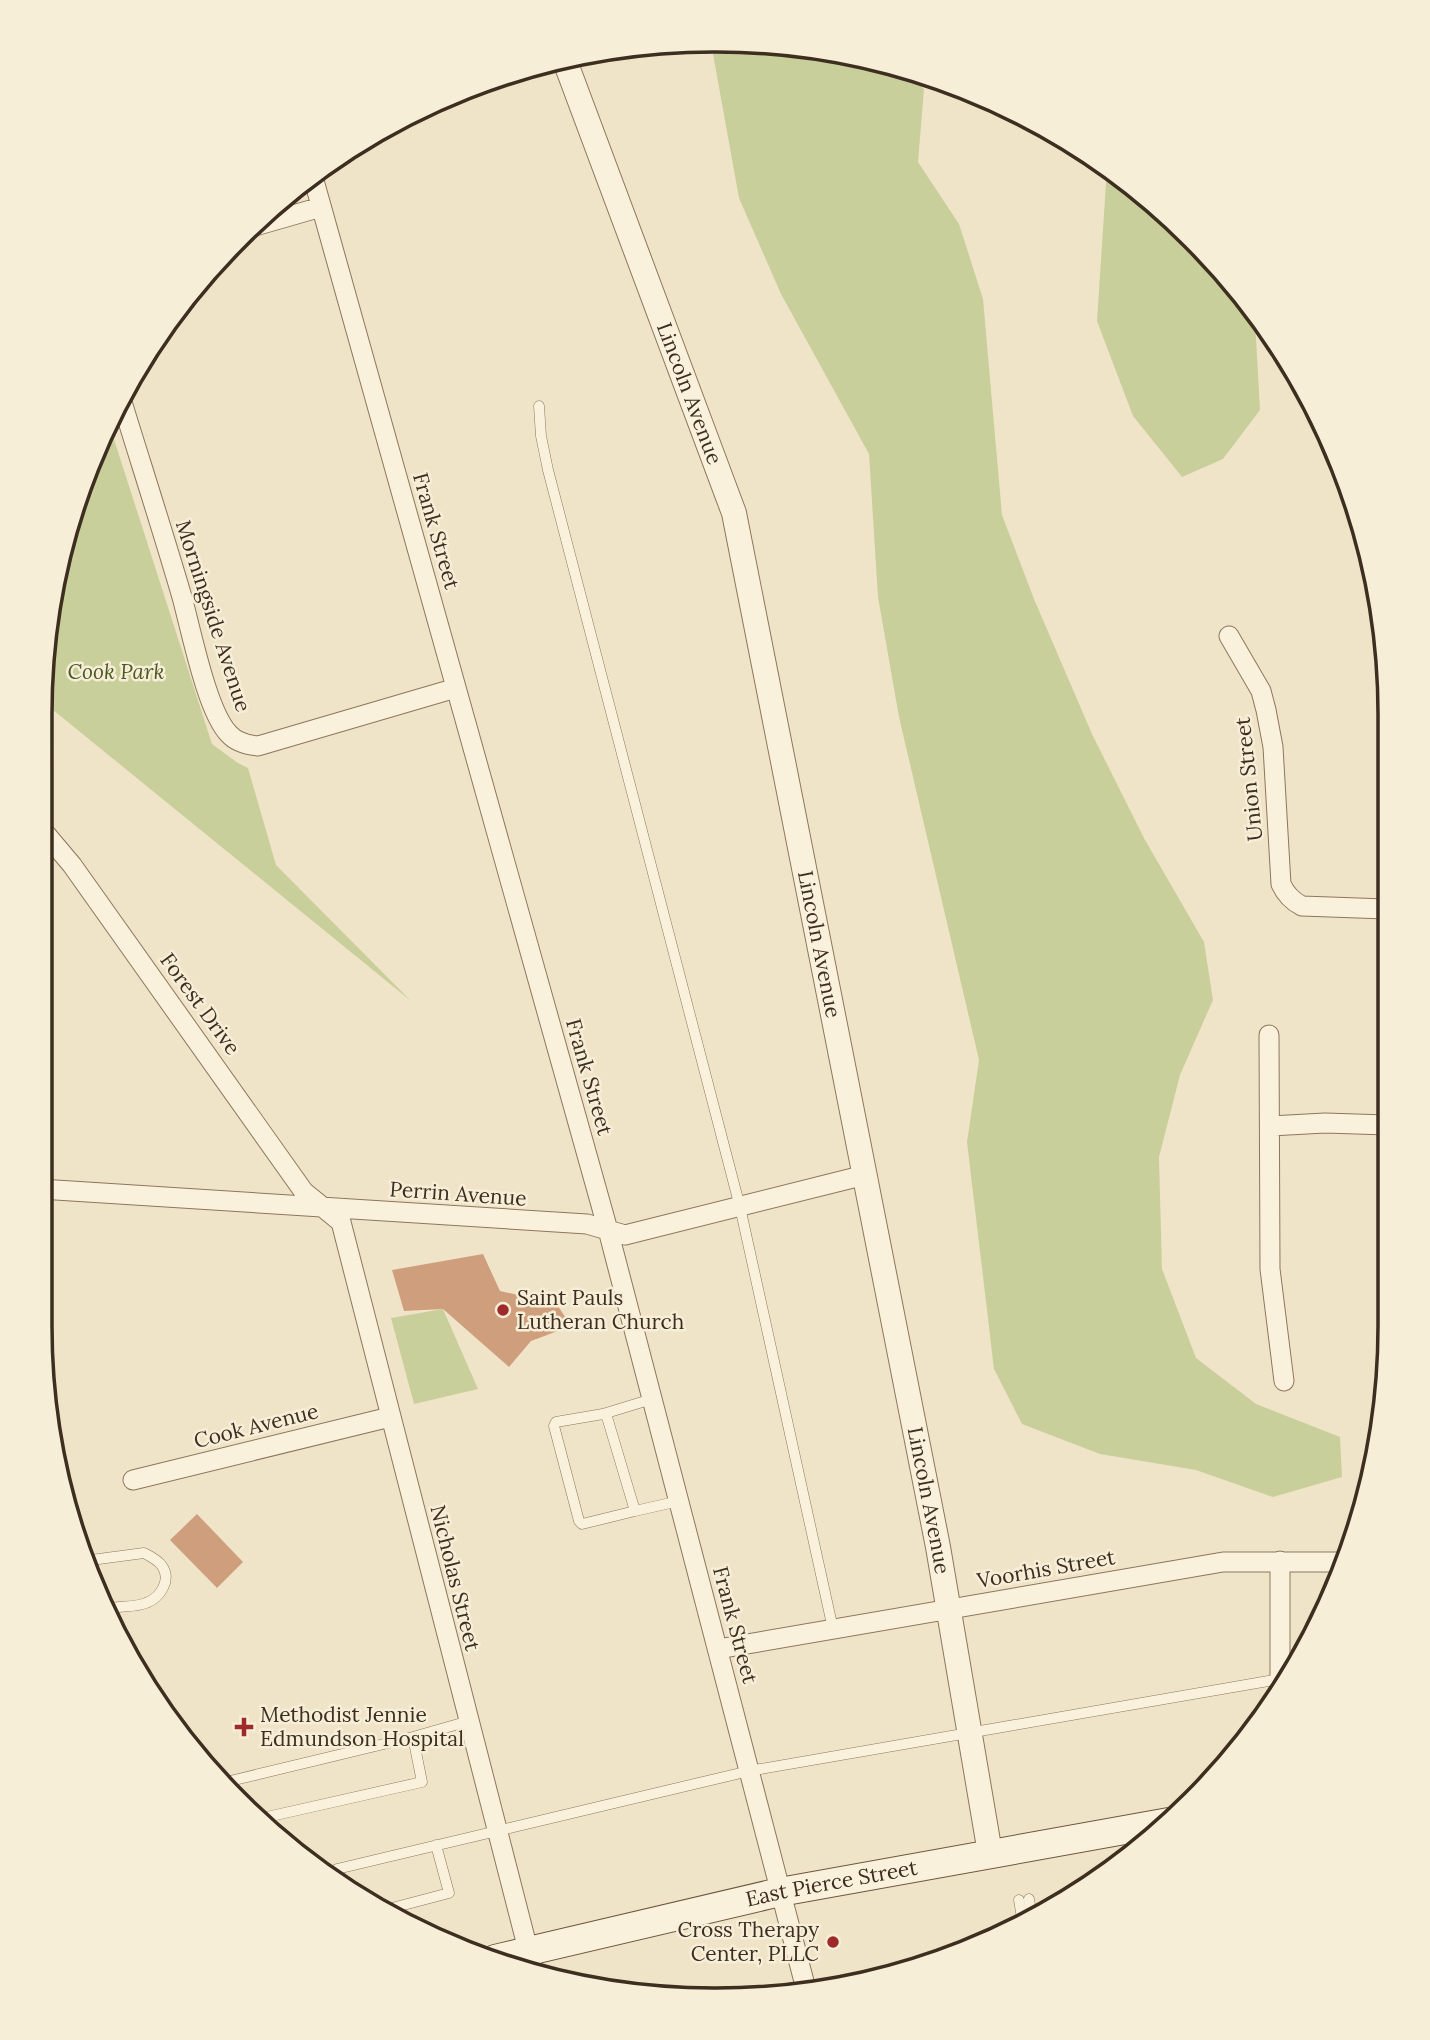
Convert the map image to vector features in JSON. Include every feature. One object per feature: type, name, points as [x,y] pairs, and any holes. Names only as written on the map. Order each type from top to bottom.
[{"type":"main road","name":"East Pierce Street","points":[[530,1960],[780,1892],[1149,1826]]},
{"type":"street","name":"Lincoln Avenue","points":[[568,69],[734,513],[949,1609],[990,1853]]},
{"type":"street","name":"Frank Street","points":[[316,186],[608,1230],[804,1982]]},
{"type":"street","points":[[275,220],[321,207]]},
{"type":"street","name":"Morningside Avenue","points":[[126,413],[208,690],[221,723],[229,734],[239,741],[258,746],[456,688]]},
{"type":"street","name":"Union Street","points":[[1228,636],[1261,691],[1266,710],[1273,747],[1281,884],[1293,902],[1303,906],[1378,909]]},
{"type":"street","name":"Forest Drive","points":[[53,842],[72,864],[304,1192],[323,1207]]},
{"type":"street","points":[[1269,1035],[1269,1269],[1284,1381]]},
{"type":"street","points":[[1270,1126],[1325,1123],[1378,1125]]},
{"type":"street","name":"Perrin Avenue","points":[[53,1190],[586,1224],[625,1235],[865,1175]]},
{"type":"street","name":"Nicholas Street","points":[[323,1207],[341,1222],[530,1960]]},
{"type":"street","name":"Cook Avenue","points":[[133,1480],[390,1417]]},
{"type":"street","points":[[1280,1561],[1280,1670]]},
{"type":"street","name":"Voorhis Street","points":[[718,1649],[1223,1562],[1333,1562]]},
{"type":"lane","points":[[539,406],[541,436],[548,470],[740,1207],[833,1629]]},
{"type":"lane","points":[[652,1399],[603,1414],[556,1422],[554,1426],[582,1524],[679,1502]]},
{"type":"lane","points":[[603,1414],[607,1417],[635,1511]]},
{"type":"lane","points":[[96,1559],[144,1553],[163,1566],[166,1576],[164,1587],[158,1596],[146,1603],[116,1607]]},
{"type":"lane","points":[[337,1869],[749,1771],[1271,1684]]},
{"type":"lane","points":[[234,1780],[469,1721]]},
{"type":"lane","points":[[271,1816],[422,1782],[413,1737]]},
{"type":"lane","points":[[398,1906],[449,1893],[436,1845]]},
{"type":"lane","points":[[1024,1911],[1024,1900],[1028,1908]]},
{"type":"green space","points":[[713,52],[801,58],[844,65],[886,75],[924,89],[918,162],[959,224],[983,299],[1002,515],[1034,599],[1092,734],[1145,840],[1204,942],[1213,1000],[1180,1075],[1159,1157],[1162,1269],[1196,1358],[1256,1404],[1340,1437],[1342,1477],[1273,1497],[1196,1470],[1100,1454],[1022,1424],[994,1369],[967,1142],[979,1060],[899,717],[878,597],[869,454],[781,294],[739,198]]},
{"type":"green space","points":[[1106,181],[1152,217],[1183,247],[1213,278],[1256,333],[1260,410],[1223,459],[1182,477],[1133,416],[1097,321]]},
{"type":"green space","name":"Cook Park","points":[[114,438],[212,744],[248,768],[276,865],[411,1001],[53,710],[58,629],[65,586],[88,502]]},
{"type":"green space","points":[[443,1309],[478,1389],[414,1404],[391,1318]]},
{"type":"building","name":"Saint Pauls Lutheran Church","points":[[483,1254],[500,1291],[556,1303],[571,1326],[531,1341],[509,1367],[443,1309],[404,1311],[392,1270]]},
{"type":"building","points":[[197,1514],[243,1562],[217,1588],[170,1540]]},
{"type":"place","name":"Saint Pauls Lutheran Church","points":[[503,1310]]},
{"type":"place","name":"Methodist Jennie Edmundson Hospital","points":[[244,1727]]},
{"type":"place","name":"Cross Therapy Center, PLLC","points":[[833,1942]]}]
